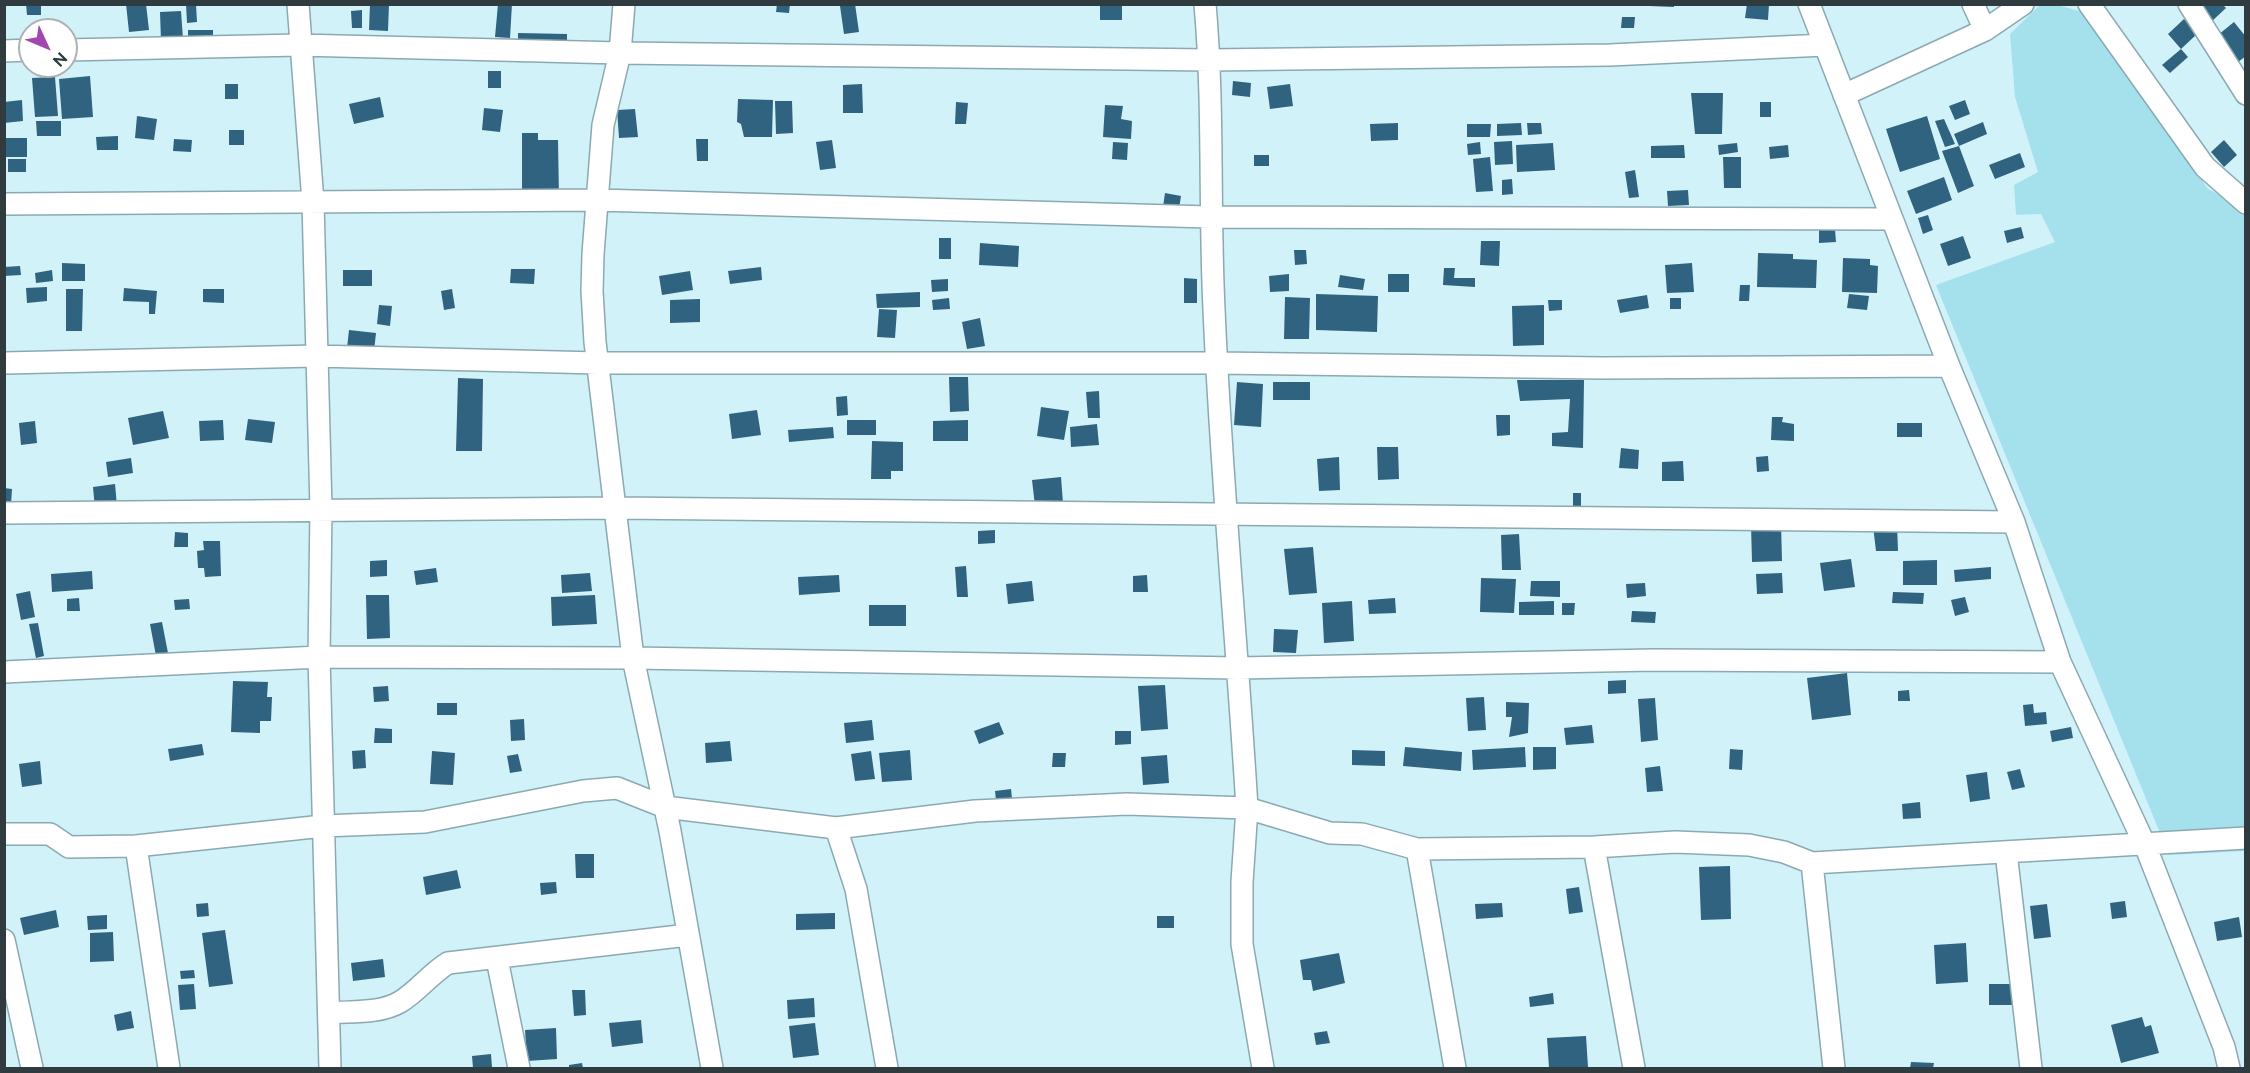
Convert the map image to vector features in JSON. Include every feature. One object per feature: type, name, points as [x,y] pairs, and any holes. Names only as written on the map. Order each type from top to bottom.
[{"type":"street","points":[[298,4],[299,45],[313,202],[321,509],[319,657],[330,1068]]},
{"type":"street","points":[[624,4],[620,53],[603,125],[592,291],[598,363],[633,658],[665,807],[712,1068]]},
{"type":"street","points":[[1205,4],[1210,60],[1209,217],[1216,363],[1247,808],[1242,882],[1242,944],[1263,1068]]},
{"type":"street","points":[[1809,4],[1949,366],[2014,522],[2060,662],[2145,845],[2224,1047],[2229,1068]]},
{"type":"street","points":[[1973,4],[1985,30]]},
{"type":"street","points":[[1844,95],[1985,30],[2023,4]]},
{"type":"street","points":[[2089,4],[2205,167],[2246,203]]},
{"type":"street","points":[[2189,4],[2246,94]]},
{"type":"street","points":[[78,50],[299,45],[620,53],[1210,60],[1610,55],[1824,45]]},
{"type":"street","points":[[4,204],[598,200],[1209,217],[1892,219]]},
{"type":"street","points":[[4,363],[316,356],[598,363],[1216,363],[1603,368],[1949,366]]},
{"type":"street","points":[[4,513],[616,508],[1225,512],[2014,522]]},
{"type":"street","points":[[4,672],[319,657],[633,658],[1238,668],[1653,660],[2060,662]]},
{"type":"street","points":[[4,834],[50,834],[69,847],[136,846],[323,826],[425,822],[583,791],[617,788],[665,807],[836,828],[975,811],[1127,804],[1247,808],[1330,833],[1362,834],[1417,849],[1594,847],[1675,842],[1749,844],[1784,852],[1812,863],[2246,838]]},
{"type":"street","points":[[836,828],[856,889],[887,1068]]},
{"type":"street","points":[[136,846],[169,1068]]},
{"type":"street","points":[[1594,847],[1634,1068]]},
{"type":"street","points":[[1417,849],[1455,1068]]},
{"type":"street","points":[[2006,852],[2031,1068]]},
{"type":"street","points":[[1812,863],[1834,1068]]},
{"type":"street","points":[[329,1013],[381,1009],[400,1002],[432,973],[448,963],[688,935]]},
{"type":"street","points":[[4,940],[32,1068]]},
{"type":"street","points":[[497,959],[519,1068]]},
{"type":"shaded area","points":[[2040,5],[2057,5],[2083,12],[2208,189],[2245,208],[2245,851],[2169,855],[1936,285],[2055,242],[2041,214],[2016,215],[2014,185],[2038,172],[2015,97],[2010,34]]},
{"type":"building","points":[[26,4],[41,4],[41,15],[27,15]]},
{"type":"building","points":[[126,4],[146,4],[149,30],[129,32]]},
{"type":"building","points":[[186,4],[196,4],[197,22],[187,23]]},
{"type":"building","points":[[370,4],[389,4],[388,31],[369,30]]},
{"type":"building","points":[[498,4],[512,4],[510,38],[495,37]]},
{"type":"building","points":[[777,4],[790,4],[789,13],[776,12]]},
{"type":"building","points":[[855,4],[859,32],[844,34],[840,6]]},
{"type":"building","points":[[1100,4],[1122,4],[1122,20],[1100,20]]},
{"type":"building","points":[[1649,4],[1674,4],[1674,7],[1649,6]]},
{"type":"building","points":[[1747,4],[1769,4],[1768,20],[1745,18]]},
{"type":"building","points":[[2196,4],[2222,4],[2226,8],[2210,23]]},
{"type":"building","points":[[362,10],[362,28],[352,28],[351,11]]},
{"type":"building","points":[[181,11],[183,39],[161,41],[160,12]]},
{"type":"building","points":[[1622,17],[1635,17],[1634,28],[1621,28]]},
{"type":"building","points":[[2184,19],[2197,34],[2181,49],[2168,34]]},
{"type":"building","points":[[2234,22],[2246,37],[2246,56],[2238,62],[2218,35]]},
{"type":"building","points":[[188,30],[213,30],[213,46],[188,45]]},
{"type":"building","points":[[518,33],[567,34],[567,46],[518,45]]},
{"type":"building","points":[[2181,49],[2188,57],[2170,73],[2162,65]]},
{"type":"building","points":[[488,71],[501,71],[501,88],[488,88]]},
{"type":"building","points":[[90,76],[93,117],[62,119],[59,79]]},
{"type":"building","points":[[32,78],[55,78],[58,116],[35,117]]},
{"type":"building","points":[[1233,81],[1251,83],[1250,97],[1232,95]]},
{"type":"building","points":[[225,84],[238,84],[238,99],[225,99]]},
{"type":"building","points":[[862,84],[863,113],[843,113],[843,85]]},
{"type":"building","points":[[1290,84],[1293,106],[1270,109],[1267,87]]},
{"type":"building","points":[[1691,93],[1723,93],[1722,134],[1695,134]]},
{"type":"building","points":[[380,97],[384,117],[354,124],[349,104]]},
{"type":"building","points":[[738,99],[773,100],[772,137],[744,137],[741,124],[737,122]]},
{"type":"building","points":[[22,100],[23,121],[4,123],[4,102]]},
{"type":"building","points":[[1965,100],[1970,114],[1955,120],[1949,106]]},
{"type":"building","points":[[775,101],[792,101],[793,133],[776,134]]},
{"type":"building","points":[[956,102],[968,103],[966,124],[955,124]]},
{"type":"building","points":[[1760,102],[1771,102],[1771,117],[1760,117]]},
{"type":"building","points":[[1105,105],[1123,106],[1121,119],[1132,121],[1131,139],[1103,137]]},
{"type":"building","points":[[484,108],[503,110],[500,132],[482,130]]},
{"type":"building","points":[[635,109],[638,137],[619,138],[617,110]]},
{"type":"building","points":[[137,116],[157,119],[154,140],[135,138]]},
{"type":"building","points":[[1927,116],[1940,159],[1900,172],[1886,129]]},
{"type":"building","points":[[1944,119],[1955,144],[1945,147],[1935,121]]},
{"type":"building","points":[[36,121],[61,121],[61,136],[37,136]]},
{"type":"building","points":[[1983,122],[1987,134],[1959,146],[1954,134]]},
{"type":"building","points":[[1398,123],[1398,140],[1371,141],[1370,124]]},
{"type":"building","points":[[1521,123],[1522,135],[1497,136],[1497,124]]},
{"type":"building","points":[[1527,123],[1541,123],[1542,134],[1528,135]]},
{"type":"building","points":[[1467,124],[1491,124],[1490,137],[1467,137]]},
{"type":"building","points":[[229,130],[244,130],[244,145],[229,145]]},
{"type":"building","points":[[522,133],[538,133],[538,140],[558,140],[559,198],[522,198]]},
{"type":"building","points":[[118,136],[118,150],[97,150],[96,137]]},
{"type":"building","points":[[4,138],[27,138],[27,157],[4,157]]},
{"type":"building","points":[[174,139],[192,140],[191,152],[173,151]]},
{"type":"building","points":[[696,139],[708,139],[708,161],[697,161]]},
{"type":"building","points":[[832,140],[836,168],[820,170],[816,142]]},
{"type":"building","points":[[2224,140],[2237,155],[2224,167],[2211,152]]},
{"type":"building","points":[[1512,141],[1513,164],[1495,165],[1494,142]]},
{"type":"building","points":[[1113,142],[1128,143],[1127,160],[1112,159]]},
{"type":"building","points":[[1480,142],[1481,154],[1468,155],[1467,144]]},
{"type":"building","points":[[1553,143],[1555,170],[1517,172],[1516,145]]},
{"type":"building","points":[[1737,143],[1738,152],[1719,155],[1718,145]]},
{"type":"building","points":[[1684,145],[1685,158],[1651,158],[1651,146]]},
{"type":"building","points":[[1788,145],[1789,157],[1770,159],[1769,147]]},
{"type":"building","points":[[1959,146],[1974,186],[1958,193],[1942,151]]},
{"type":"building","points":[[2020,153],[2025,167],[1995,179],[1989,165]]},
{"type":"building","points":[[1254,155],[1269,155],[1269,166],[1254,166]]},
{"type":"building","points":[[1490,157],[1493,191],[1476,192],[1473,159]]},
{"type":"building","points":[[1723,157],[1741,157],[1741,188],[1724,188]]},
{"type":"building","points":[[8,159],[26,159],[26,172],[8,172]]},
{"type":"building","points":[[1635,170],[1639,197],[1629,198],[1625,172]]},
{"type":"building","points":[[1944,177],[1952,200],[1916,214],[1907,191]]},
{"type":"building","points":[[1512,179],[1513,194],[1502,195],[1502,180]]},
{"type":"building","points":[[1688,190],[1689,205],[1668,206],[1667,191]]},
{"type":"building","points":[[1165,193],[1181,196],[1179,209],[1163,207]]},
{"type":"building","points":[[1928,215],[1933,230],[1923,234],[1918,218]]},
{"type":"building","points":[[2021,227],[2024,238],[2007,243],[2004,231]]},
{"type":"building","points":[[1835,229],[1836,242],[1819,243],[1819,230]]},
{"type":"building","points":[[1963,236],[1971,258],[1948,266],[1940,244]]},
{"type":"building","points":[[939,238],[951,238],[951,259],[939,259]]},
{"type":"building","points":[[1481,241],[1500,241],[1499,266],[1480,265]]},
{"type":"building","points":[[980,243],[1019,246],[1018,267],[979,265]]},
{"type":"building","points":[[1294,250],[1306,250],[1307,264],[1295,265]]},
{"type":"building","points":[[1758,253],[1793,254],[1793,259],[1817,260],[1816,288],[1757,287]]},
{"type":"building","points":[[1843,258],[1870,259],[1870,265],[1878,266],[1877,293],[1842,292]]},
{"type":"building","points":[[62,263],[85,264],[85,281],[62,281]]},
{"type":"building","points":[[1692,263],[1694,292],[1667,293],[1665,265]]},
{"type":"building","points":[[20,266],[21,275],[4,276],[4,267]]},
{"type":"building","points":[[761,267],[762,280],[730,284],[728,271]]},
{"type":"building","points":[[1444,268],[1455,268],[1454,278],[1475,278],[1475,287],[1443,285]]},
{"type":"building","points":[[511,269],[535,269],[534,284],[510,283]]},
{"type":"building","points":[[52,270],[53,281],[36,283],[35,273]]},
{"type":"building","points":[[343,270],[372,270],[372,286],[343,286]]},
{"type":"building","points":[[690,271],[693,290],[662,295],[659,276]]},
{"type":"building","points":[[1289,274],[1289,291],[1270,292],[1269,276]]},
{"type":"building","points":[[1388,274],[1409,274],[1409,292],[1388,292]]},
{"type":"building","points":[[1340,275],[1365,279],[1363,290],[1338,287]]},
{"type":"building","points":[[1184,278],[1197,279],[1197,303],[1184,303]]},
{"type":"building","points":[[948,279],[948,291],[932,292],[931,280]]},
{"type":"building","points":[[1740,285],[1750,285],[1749,301],[1739,301]]},
{"type":"building","points":[[47,287],[47,301],[27,303],[26,288]]},
{"type":"building","points":[[124,288],[157,291],[155,314],[149,314],[149,302],[123,301]]},
{"type":"building","points":[[66,289],[83,289],[82,331],[66,331]]},
{"type":"building","points":[[203,289],[224,289],[224,303],[203,302]]},
{"type":"building","points":[[452,289],[455,308],[444,310],[441,291]]},
{"type":"building","points":[[920,292],[920,307],[877,308],[876,294]]},
{"type":"building","points":[[1316,294],[1378,296],[1377,332],[1316,330]]},
{"type":"building","points":[[1849,294],[1869,296],[1867,310],[1847,308]]},
{"type":"building","points":[[1647,295],[1649,308],[1620,313],[1617,300]]},
{"type":"building","points":[[1285,297],[1310,298],[1309,339],[1284,339]]},
{"type":"building","points":[[949,298],[950,309],[933,310],[932,300]]},
{"type":"building","points":[[1670,298],[1681,298],[1681,309],[1670,309]]},
{"type":"building","points":[[700,299],[700,322],[670,323],[670,300]]},
{"type":"building","points":[[1548,300],[1562,300],[1562,310],[1549,311]]},
{"type":"building","points":[[379,305],[392,306],[390,326],[377,324]]},
{"type":"building","points":[[1544,305],[1544,345],[1513,346],[1512,306]]},
{"type":"building","points":[[879,309],[897,310],[895,338],[877,337]]},
{"type":"building","points":[[980,318],[985,346],[967,349],[962,322]]},
{"type":"building","points":[[349,330],[376,333],[374,351],[347,348]]},
{"type":"building","points":[[949,377],[968,377],[969,411],[950,412]]},
{"type":"building","points":[[458,378],[483,379],[482,451],[456,451]]},
{"type":"building","points":[[1517,380],[1584,380],[1583,448],[1552,446],[1552,433],[1568,432],[1570,399],[1520,401]]},
{"type":"building","points":[[1237,382],[1263,384],[1261,427],[1234,425]]},
{"type":"building","points":[[1273,382],[1310,382],[1310,400],[1273,400]]},
{"type":"building","points":[[1099,391],[1100,418],[1088,418],[1086,392]]},
{"type":"building","points":[[847,396],[848,415],[837,416],[836,397]]},
{"type":"building","points":[[1041,407],[1069,411],[1064,440],[1037,436]]},
{"type":"building","points":[[757,410],[761,435],[732,439],[729,414]]},
{"type":"building","points":[[163,411],[169,438],[133,445],[128,418]]},
{"type":"building","points":[[1496,415],[1510,415],[1510,435],[1497,436]]},
{"type":"building","points":[[1772,417],[1783,417],[1782,422],[1794,424],[1794,441],[1771,440]]},
{"type":"building","points":[[248,419],[275,422],[272,443],[245,440]]},
{"type":"building","points":[[223,420],[224,440],[200,441],[199,421]]},
{"type":"building","points":[[847,420],[876,420],[876,435],[847,435]]},
{"type":"building","points":[[968,420],[968,441],[933,441],[933,421]]},
{"type":"building","points":[[35,421],[37,443],[21,445],[19,423]]},
{"type":"building","points":[[1897,423],[1922,423],[1922,437],[1897,437]]},
{"type":"building","points":[[1097,424],[1099,445],[1071,447],[1070,427]]},
{"type":"building","points":[[833,427],[834,438],[789,442],[788,430]]},
{"type":"building","points":[[872,441],[903,442],[903,471],[891,471],[891,479],[871,479]]},
{"type":"building","points":[[1377,447],[1398,447],[1399,479],[1378,480]]},
{"type":"building","points":[[1621,448],[1639,450],[1638,469],[1619,468]]},
{"type":"building","points":[[1768,456],[1769,471],[1757,472],[1756,457]]},
{"type":"building","points":[[1339,457],[1340,490],[1319,491],[1317,459]]},
{"type":"building","points":[[131,458],[133,473],[108,477],[106,462]]},
{"type":"building","points":[[1683,461],[1684,481],[1662,481],[1662,462]]},
{"type":"building","points":[[1061,477],[1063,503],[1035,506],[1032,480]]},
{"type":"building","points":[[115,484],[117,506],[95,509],[93,487]]},
{"type":"building","points":[[4,488],[12,489],[11,505],[4,505]]},
{"type":"building","points":[[1573,493],[1581,493],[1581,508],[1573,508]]},
{"type":"building","points":[[1781,523],[1782,561],[1752,562],[1751,524]]},
{"type":"building","points":[[1897,524],[1898,551],[1876,551],[1873,526]]},
{"type":"building","points":[[995,530],[995,543],[978,544],[978,531]]},
{"type":"building","points":[[175,532],[188,533],[188,547],[174,547]]},
{"type":"building","points":[[1519,534],[1521,570],[1502,570],[1501,535]]},
{"type":"building","points":[[203,541],[220,541],[221,576],[205,577],[204,568],[198,568],[197,551],[204,550]]},
{"type":"building","points":[[1313,547],[1317,593],[1289,595],[1284,549]]},
{"type":"building","points":[[1851,559],[1855,587],[1824,591],[1820,563]]},
{"type":"building","points":[[387,560],[387,576],[370,577],[370,561]]},
{"type":"building","points":[[1937,560],[1937,585],[1903,585],[1903,561]]},
{"type":"building","points":[[966,566],[968,597],[957,597],[955,567]]},
{"type":"building","points":[[1991,567],[1991,579],[1955,582],[1954,570]]},
{"type":"building","points":[[436,568],[438,582],[416,585],[414,571]]},
{"type":"building","points":[[92,571],[93,589],[52,592],[51,574]]},
{"type":"building","points":[[590,573],[592,591],[562,593],[561,575]]},
{"type":"building","points":[[1782,573],[1783,593],[1757,594],[1756,574]]},
{"type":"building","points":[[839,575],[840,592],[799,595],[798,577]]},
{"type":"building","points":[[1147,575],[1148,592],[1133,592],[1133,576]]},
{"type":"building","points":[[1481,578],[1516,579],[1514,613],[1480,612]]},
{"type":"building","points":[[1032,581],[1034,601],[1008,604],[1006,584]]},
{"type":"building","points":[[1531,581],[1560,581],[1560,597],[1530,596]]},
{"type":"building","points":[[1645,583],[1646,596],[1627,598],[1626,584]]},
{"type":"building","points":[[30,591],[35,617],[21,620],[16,594]]},
{"type":"building","points":[[1893,592],[1924,593],[1923,604],[1892,603]]},
{"type":"building","points":[[366,595],[389,595],[390,638],[367,639]]},
{"type":"building","points":[[595,595],[597,624],[552,626],[551,597]]},
{"type":"building","points":[[1965,597],[1969,612],[1955,616],[1951,600]]},
{"type":"building","points":[[79,598],[80,611],[67,611],[67,599]]},
{"type":"building","points":[[1395,598],[1396,613],[1369,614],[1368,600]]},
{"type":"building","points":[[189,599],[190,609],[175,610],[174,600]]},
{"type":"building","points":[[1352,601],[1354,641],[1324,643],[1322,603]]},
{"type":"building","points":[[1554,601],[1554,615],[1519,615],[1519,602]]},
{"type":"building","points":[[1562,603],[1575,603],[1574,615],[1562,615]]},
{"type":"building","points":[[869,605],[906,605],[906,626],[869,626]]},
{"type":"building","points":[[1632,611],[1656,612],[1655,623],[1631,622]]},
{"type":"building","points":[[162,622],[168,653],[156,656],[150,624]]},
{"type":"building","points":[[38,623],[44,656],[36,658],[29,624]]},
{"type":"building","points":[[1274,629],[1298,630],[1296,653],[1273,652]]},
{"type":"building","points":[[1847,673],[1851,715],[1812,720],[1807,678]]},
{"type":"building","points":[[1626,680],[1626,693],[1608,694],[1608,681]]},
{"type":"building","points":[[233,681],[268,682],[267,697],[272,697],[271,721],[260,721],[260,733],[231,732]]},
{"type":"building","points":[[1165,685],[1168,729],[1141,731],[1138,686]]},
{"type":"building","points":[[388,686],[389,701],[374,702],[373,687]]},
{"type":"building","points":[[1909,690],[1910,701],[1898,701],[1898,691]]},
{"type":"building","points":[[1484,697],[1486,730],[1468,731],[1466,698]]},
{"type":"building","points":[[1655,698],[1658,740],[1641,742],[1638,699]]},
{"type":"building","points":[[1506,702],[1529,703],[1528,733],[1509,737],[1512,717],[1506,717]]},
{"type":"building","points":[[437,703],[457,703],[457,715],[437,715]]},
{"type":"building","points":[[2033,704],[2034,713],[2046,712],[2047,724],[2025,726],[2023,705]]},
{"type":"building","points":[[524,719],[525,740],[511,741],[510,720]]},
{"type":"building","points":[[872,720],[874,740],[846,743],[844,723]]},
{"type":"building","points":[[999,722],[1004,734],[979,744],[974,731]]},
{"type":"building","points":[[1592,725],[1594,743],[1566,745],[1564,728]]},
{"type":"building","points":[[2071,727],[2073,738],[2052,742],[2050,731]]},
{"type":"building","points":[[375,728],[392,729],[392,743],[374,743]]},
{"type":"building","points":[[1115,731],[1131,731],[1131,744],[1115,745]]},
{"type":"building","points":[[730,741],[732,761],[706,763],[705,743]]},
{"type":"building","points":[[202,744],[204,755],[170,761],[168,749]]},
{"type":"building","points":[[1405,747],[1462,752],[1461,771],[1403,766]]},
{"type":"building","points":[[1525,747],[1526,767],[1473,770],[1472,750]]},
{"type":"building","points":[[1533,747],[1556,747],[1556,769],[1533,770]]},
{"type":"building","points":[[1730,749],[1743,750],[1742,770],[1729,769]]},
{"type":"building","points":[[365,750],[366,768],[353,769],[352,751]]},
{"type":"building","points":[[910,750],[912,780],[882,782],[879,753]]},
{"type":"building","points":[[1352,750],[1385,751],[1385,766],[1352,765]]},
{"type":"building","points":[[432,751],[455,753],[453,785],[430,784]]},
{"type":"building","points":[[871,751],[875,779],[855,781],[851,754]]},
{"type":"building","points":[[1053,753],[1066,753],[1065,767],[1052,767]]},
{"type":"building","points":[[518,754],[522,771],[510,773],[507,756]]},
{"type":"building","points":[[1167,755],[1169,783],[1143,785],[1141,757]]},
{"type":"building","points":[[40,761],[42,784],[22,787],[19,764]]},
{"type":"building","points":[[1660,766],[1663,791],[1647,792],[1645,768]]},
{"type":"building","points":[[2020,769],[2025,787],[2012,790],[2007,772]]},
{"type":"building","points":[[1987,772],[1990,799],[1970,802],[1966,775]]},
{"type":"building","points":[[1011,789],[1013,808],[997,810],[995,791]]},
{"type":"building","points":[[1920,802],[1921,818],[1903,819],[1902,804]]},
{"type":"building","points":[[575,854],[594,854],[594,878],[576,878]]},
{"type":"building","points":[[1730,866],[1731,919],[1701,920],[1699,867]]},
{"type":"building","points":[[457,870],[461,888],[426,895],[423,877]]},
{"type":"building","points":[[556,882],[557,893],[541,895],[540,883]]},
{"type":"building","points":[[1579,887],[1583,912],[1569,914],[1566,889]]},
{"type":"building","points":[[2125,901],[2127,917],[2112,919],[2110,903]]},
{"type":"building","points":[[208,903],[209,916],[197,917],[196,904]]},
{"type":"building","points":[[1502,903],[1503,917],[1476,919],[1475,904]]},
{"type":"building","points":[[2047,904],[2051,937],[2034,939],[2030,906]]},
{"type":"building","points":[[56,910],[59,927],[24,935],[20,918]]},
{"type":"building","points":[[835,913],[835,929],[796,930],[796,914]]},
{"type":"building","points":[[107,915],[107,929],[88,930],[87,916]]},
{"type":"building","points":[[1157,916],[1174,916],[1174,928],[1157,928]]},
{"type":"building","points":[[2239,917],[2242,937],[2217,941],[2214,922]]},
{"type":"building","points":[[225,930],[233,984],[209,987],[202,933]]},
{"type":"building","points":[[113,932],[114,961],[90,962],[90,933]]},
{"type":"building","points":[[1966,943],[1968,982],[1936,984],[1934,945]]},
{"type":"building","points":[[1339,953],[1345,983],[1313,991],[1311,980],[1303,980],[1300,960]]},
{"type":"building","points":[[383,959],[385,977],[353,981],[351,963]]},
{"type":"building","points":[[194,970],[195,978],[181,979],[180,971]]},
{"type":"building","points":[[194,984],[196,1009],[180,1010],[178,985]]},
{"type":"building","points":[[1989,984],[2017,984],[2017,1005],[1989,1005]]},
{"type":"building","points":[[572,990],[585,990],[586,1015],[574,1016]]},
{"type":"building","points":[[1553,993],[1554,1004],[1530,1007],[1529,997]]},
{"type":"building","points":[[814,998],[815,1017],[788,1019],[787,1000]]},
{"type":"building","points":[[131,1011],[134,1028],[117,1031],[114,1015]]},
{"type":"building","points":[[2142,1017],[2145,1027],[2151,1025],[2159,1053],[2121,1063],[2111,1025]]},
{"type":"building","points":[[641,1020],[643,1043],[612,1047],[609,1023]]},
{"type":"building","points":[[815,1023],[819,1055],[793,1058],[789,1026]]},
{"type":"building","points":[[556,1028],[557,1059],[527,1061],[525,1030]]},
{"type":"building","points":[[1327,1031],[1330,1043],[1316,1045],[1314,1033]]},
{"type":"building","points":[[1586,1036],[1588,1067],[1549,1068],[1547,1038]]},
{"type":"building","points":[[491,1054],[492,1067],[473,1068],[472,1056]]},
{"type":"building","points":[[1911,1062],[1934,1063],[1933,1068],[1910,1068]]},
{"type":"building","points":[[582,1063],[583,1068],[569,1068],[569,1065]]}]
